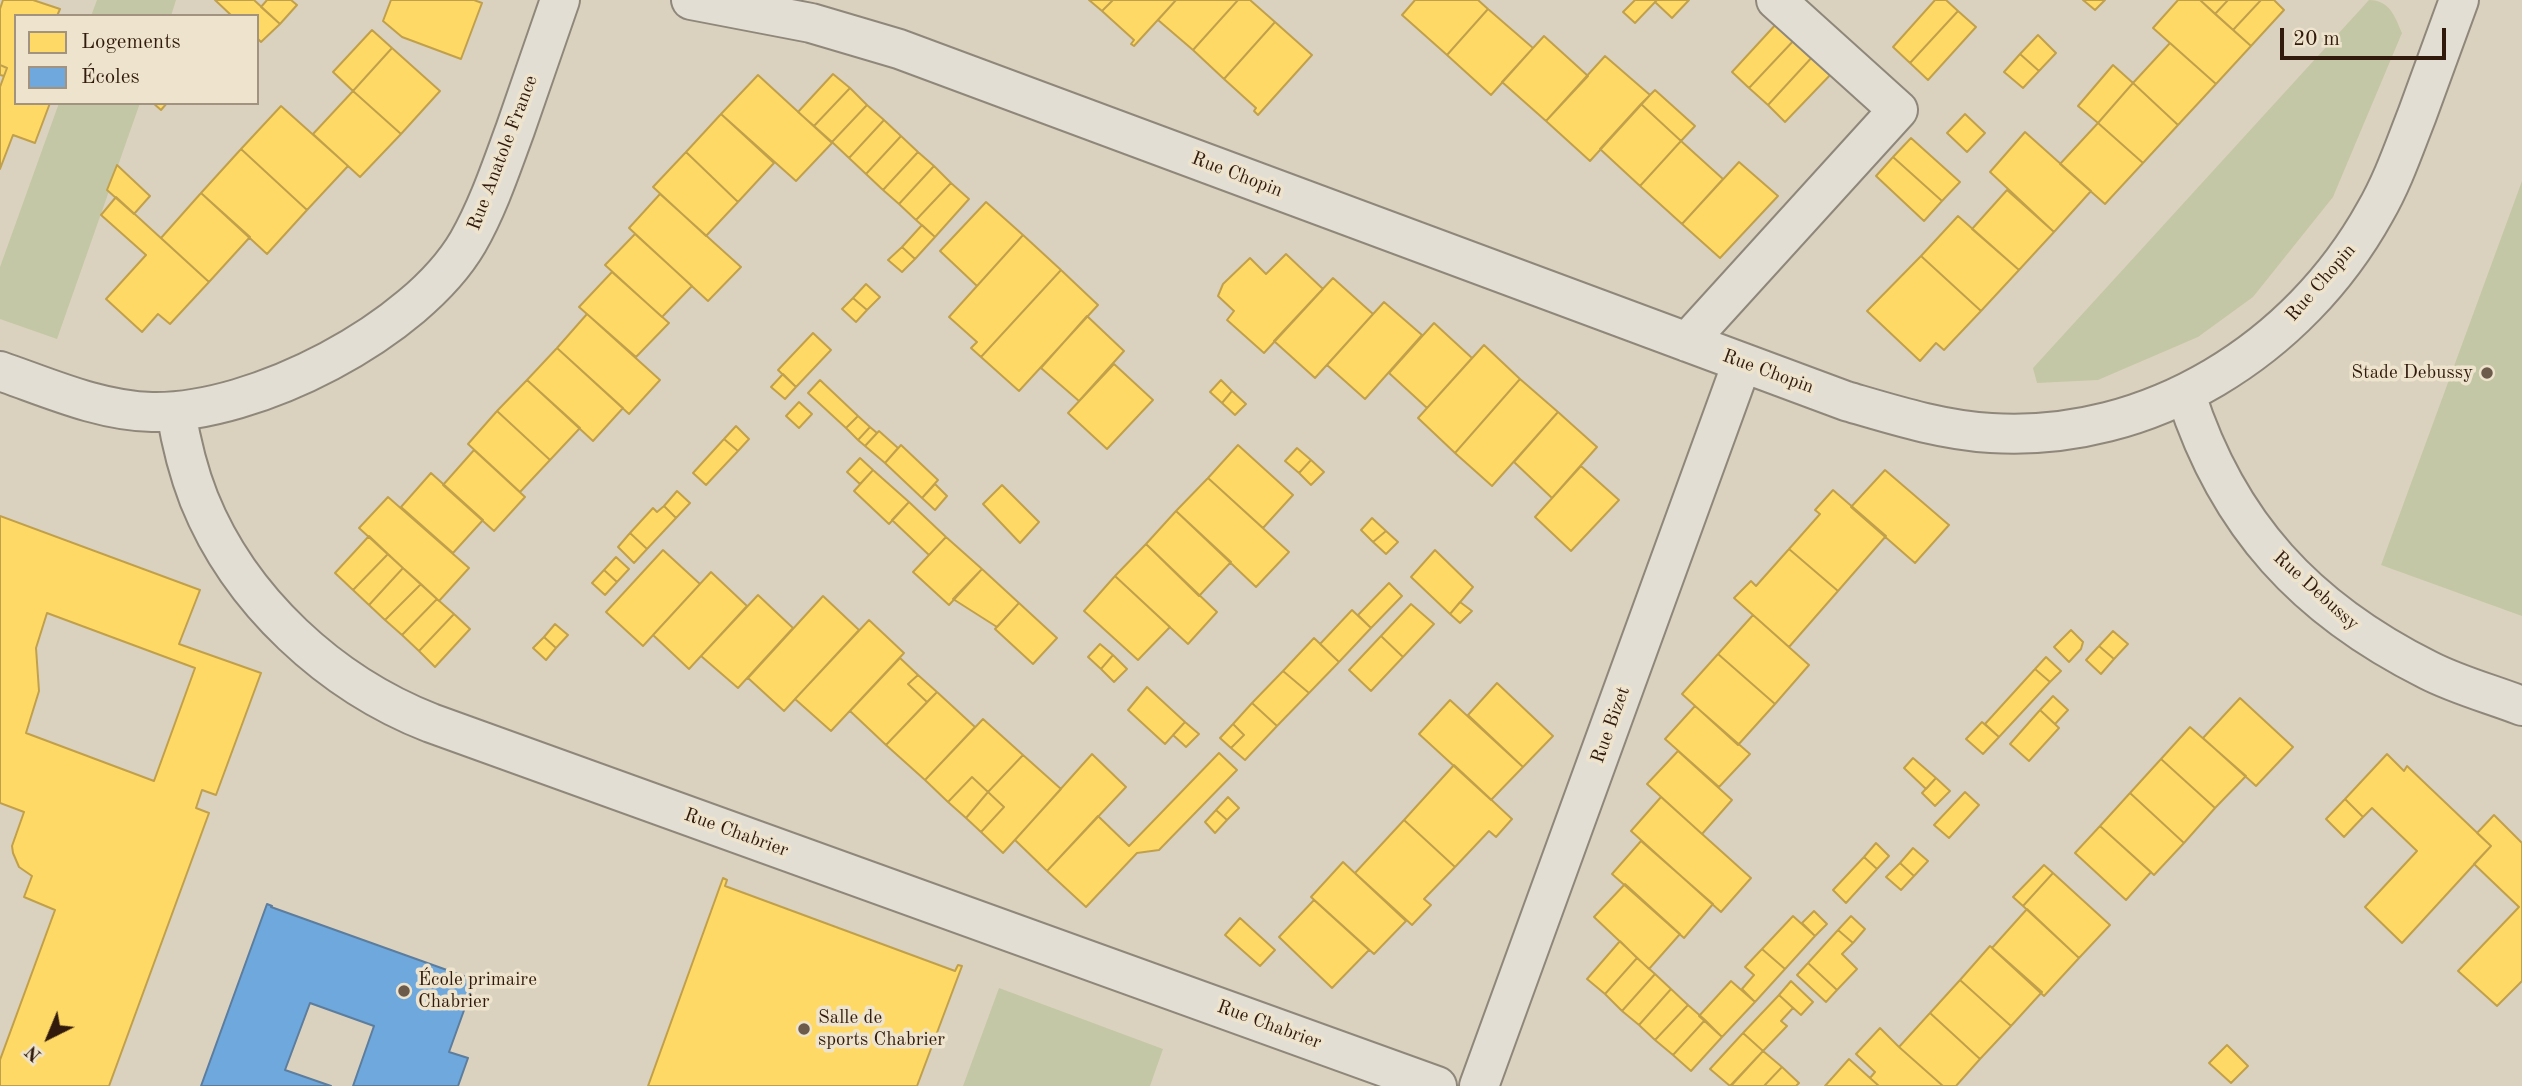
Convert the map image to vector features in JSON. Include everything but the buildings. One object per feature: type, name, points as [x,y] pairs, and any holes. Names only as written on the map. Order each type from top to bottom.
[{"type":"street","name":"Rue Anatole France","points":[[0,371],[98,404],[124,410],[176,412],[204,408],[253,394],[306,373],[387,324],[411,306],[452,265],[466,245],[490,196],[560,0]]},
{"type":"street","name":"Rue Chopin","points":[[691,0],[811,23],[899,49],[1846,401],[1911,420],[1992,433],[2049,431],[2103,423],[2161,406],[2233,368],[2286,325],[2359,239],[2392,180],[2459,0]]},
{"type":"street","name":"Rue Chopin","points":[[812,0],[899,49]]},
{"type":"street","points":[[1687,342],[1898,110],[1776,0]]},
{"type":"street","name":"Rue Bizet","points":[[1479,1086],[1742,363]]},
{"type":"street","name":"Rue Debussy","points":[[2186,395],[2210,458],[2237,508],[2278,560],[2303,584],[2378,643],[2430,671],[2522,706]]},
{"type":"street","name":"Rue Chabrier","points":[[176,412],[182,448],[200,501],[214,531],[246,580],[284,625],[308,648],[331,668],[381,700],[431,723],[1437,1086]]},
{"type":"green space","points":[[97,0],[176,0],[172,14],[92,14]]},
{"type":"green space","points":[[2369,0],[2387,6],[2402,33],[2333,197],[2253,297],[2198,337],[2098,380],[2037,383],[2033,368]]},
{"type":"green space","points":[[58,105],[139,105],[57,339],[0,319],[0,267]]},
{"type":"green space","name":"Stade Debussy","points":[[2522,181],[2522,616],[2381,565]]},
{"type":"green space","points":[[999,988],[1163,1049],[1150,1086],[963,1086]]},
{"type":"place","name":"Stade Debussy","points":[[2487,373]]},
{"type":"place","name":"École primaire Chabrier","points":[[404,991]]},
{"type":"place","name":"Salle de sports Chabrier","points":[[804,1029]]}]
